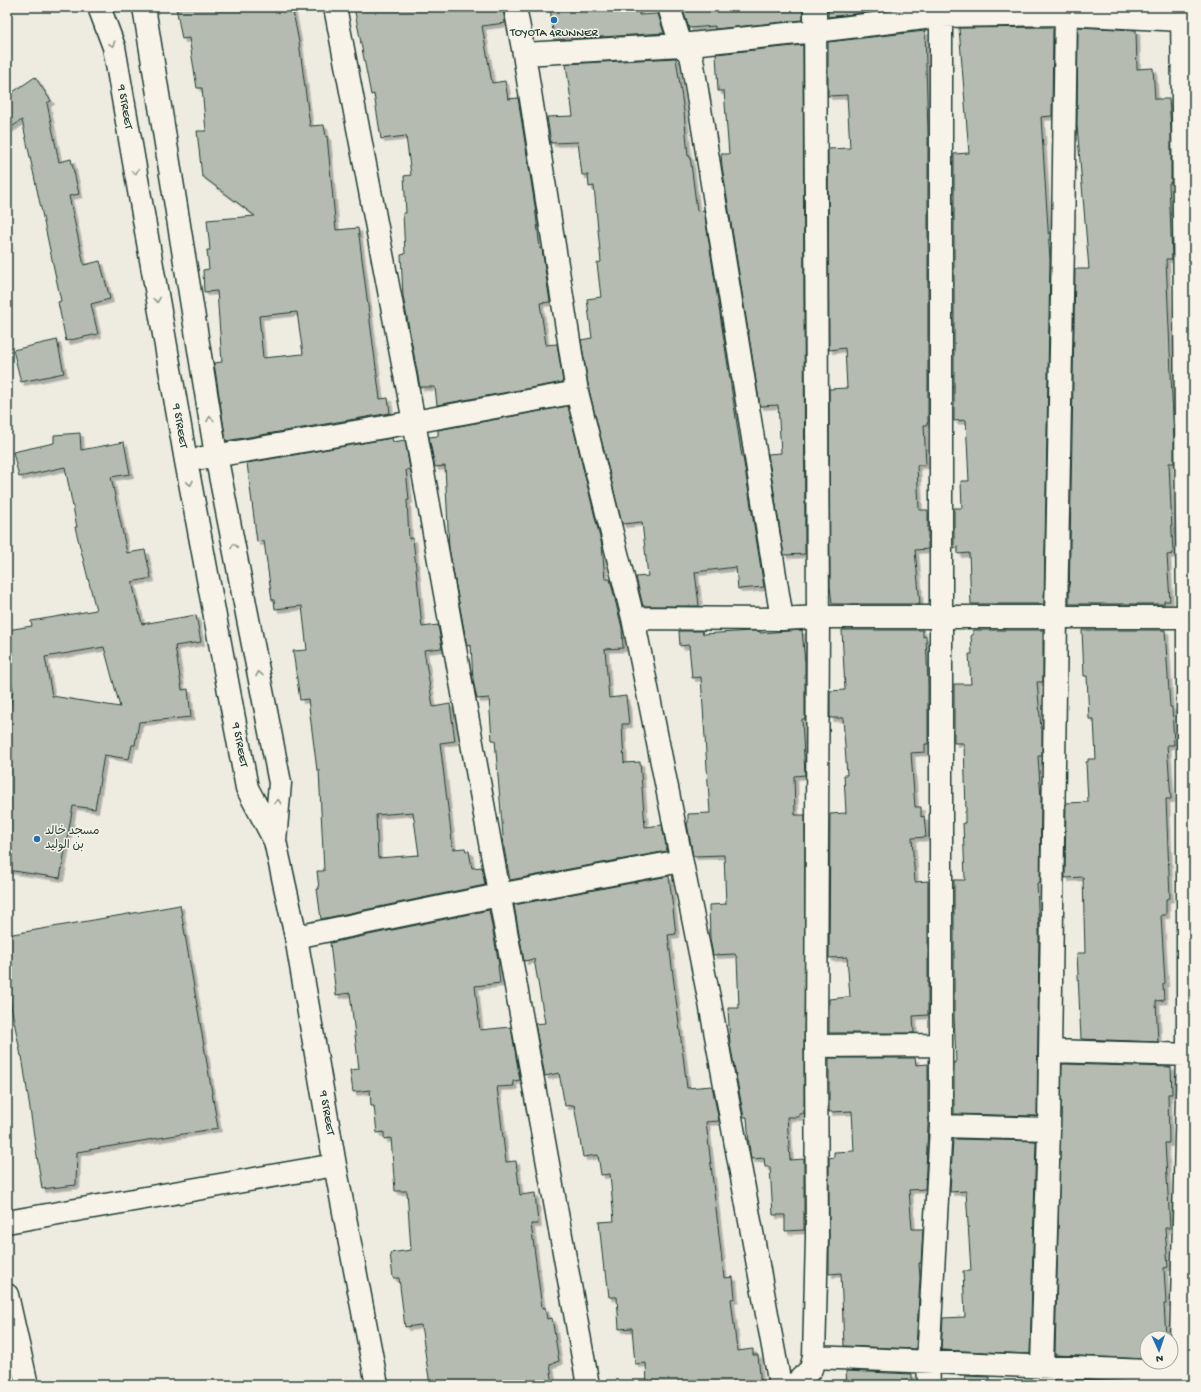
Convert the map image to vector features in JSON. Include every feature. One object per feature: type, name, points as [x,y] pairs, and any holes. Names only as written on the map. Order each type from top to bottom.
[{"type":"street","name":"9 STREET","points":[[99,7],[114,47],[186,461],[247,788],[275,841],[296,937],[335,1164],[377,1385]]},
{"type":"street","name":"9 STREET","points":[[144,7],[216,455],[280,783],[275,841]]},
{"type":"street","points":[[335,7],[414,422],[588,1385]]},
{"type":"street","points":[[515,7],[524,54],[577,392],[633,618],[710,1004],[780,1385]]},
{"type":"street","points":[[669,7],[681,45],[692,59],[782,620]]},
{"type":"street","points":[[794,1385],[811,1369],[814,1357],[818,1237],[816,1046],[818,617],[815,7]]},
{"type":"street","points":[[524,54],[681,45],[816,32],[941,12],[1066,10],[1186,15],[1191,617],[1191,1055],[1184,1377],[1043,1375],[928,1362],[814,1357]]},
{"type":"street","points":[[1043,1375],[1050,1129],[1056,617],[1066,10]]},
{"type":"street","points":[[929,1385],[928,1362],[941,1126],[941,12]]},
{"type":"street","points":[[186,461],[414,422],[577,392]]},
{"type":"street","points":[[633,618],[782,620],[818,617],[1191,617]]},
{"type":"street","points":[[296,937],[499,895],[681,861]]},
{"type":"street","points":[[816,1046],[941,1045]]},
{"type":"street","points":[[1050,1051],[1191,1055]]},
{"type":"street","points":[[941,1126],[1050,1129]]},
{"type":"street","points":[[7,1222],[335,1164]]},
{"type":"street","points":[[7,1295],[27,1385]]},
{"type":"building","points":[[176,7],[292,7],[299,42],[310,126],[324,125],[326,137],[327,136],[336,230],[358,228],[380,399],[388,398],[390,413],[226,441],[214,363],[222,362],[217,291],[204,292],[203,270],[209,269],[207,250],[210,250],[207,220],[255,216],[202,176],[197,131],[206,131],[202,88],[197,88],[189,38],[182,39]],"holes":[[[297,312],[303,354],[263,358],[259,316]]]},
{"type":"building","points":[[354,7],[503,7],[505,23],[482,26],[492,83],[505,81],[508,99],[518,98],[535,206],[540,249],[542,249],[550,302],[540,303],[546,345],[557,344],[563,382],[437,405],[435,387],[420,387],[403,296],[401,255],[405,254],[403,213],[406,213],[404,176],[411,175],[406,136],[381,139],[374,94],[371,95]]},
{"type":"building","points":[[550,7],[639,7],[639,15],[658,14],[664,33],[554,40]]},
{"type":"building","points":[[682,7],[803,7],[803,20],[715,29],[715,26],[689,28]]},
{"type":"building","points":[[828,7],[911,7],[828,17]]},
{"type":"building","points":[[1053,27],[1052,116],[1041,117],[1050,260],[1044,604],[971,604],[969,553],[958,554],[958,547],[954,548],[954,508],[962,508],[961,481],[969,481],[966,420],[954,421],[954,154],[969,153],[959,28]]},
{"type":"building","points":[[1078,27],[1136,30],[1137,69],[1153,68],[1155,99],[1169,99],[1171,130],[1171,183],[1169,183],[1172,259],[1166,259],[1174,463],[1169,463],[1173,554],[1167,555],[1170,601],[1164,601],[1164,604],[1069,604],[1075,269],[1089,269],[1077,125]]},
{"type":"building","points":[[925,31],[928,133],[928,423],[927,425],[924,425],[926,465],[917,465],[919,510],[928,510],[928,549],[915,550],[920,604],[832,604],[830,586],[829,389],[847,388],[845,348],[829,350],[828,149],[850,148],[847,95],[828,96],[828,42]]},
{"type":"building","points":[[803,45],[805,554],[784,555],[768,454],[781,453],[778,405],[760,406],[722,166],[721,154],[729,154],[724,91],[718,91],[716,54]]},
{"type":"building","points":[[676,58],[684,112],[688,156],[690,156],[697,211],[704,210],[742,457],[764,587],[738,589],[736,567],[695,572],[699,606],[643,606],[636,577],[648,576],[642,522],[622,524],[589,390],[581,340],[592,338],[587,299],[601,297],[597,263],[601,262],[594,186],[589,187],[588,175],[582,175],[578,142],[551,143],[547,117],[573,116],[566,64]]},
{"type":"building","points":[[35,77],[51,101],[47,103],[59,162],[71,159],[79,194],[69,196],[84,265],[100,261],[110,299],[91,304],[98,334],[66,341],[58,302],[61,301],[22,120],[7,130],[7,96]]},
{"type":"building","points":[[57,340],[64,373],[21,382],[13,350]]},
{"type":"building","points":[[568,406],[602,546],[605,579],[610,579],[622,628],[623,648],[605,649],[609,698],[626,696],[629,724],[622,724],[624,763],[640,762],[645,827],[662,825],[667,851],[510,880],[504,848],[495,740],[492,740],[489,698],[477,699],[473,680],[471,645],[467,646],[449,548],[445,466],[435,467],[429,437],[438,436],[438,430]]},
{"type":"building","points":[[80,433],[81,450],[124,442],[130,474],[111,477],[127,553],[145,550],[151,578],[132,582],[142,624],[196,615],[201,642],[175,646],[182,690],[188,689],[191,717],[139,722],[135,745],[132,745],[129,759],[104,755],[95,809],[73,806],[60,878],[7,870],[7,725],[13,690],[7,657],[7,630],[32,626],[31,621],[96,610],[75,527],[77,527],[65,467],[19,477],[13,452],[54,443],[54,435]],"holes":[[[104,647],[120,707],[52,696],[45,657]]]},
{"type":"building","points":[[392,438],[393,442],[405,440],[410,469],[406,470],[409,500],[407,500],[409,539],[413,538],[422,627],[438,625],[442,648],[424,650],[433,707],[450,704],[455,741],[440,743],[453,849],[465,848],[466,851],[469,851],[472,868],[482,867],[485,885],[321,919],[317,889],[319,889],[317,871],[324,871],[319,770],[317,770],[308,699],[300,700],[293,651],[307,650],[302,606],[275,609],[274,600],[272,600],[264,541],[257,542],[247,463]],"holes":[[[413,812],[419,855],[378,858],[376,815]]]},
{"type":"building","points":[[802,630],[805,663],[805,719],[802,719],[805,775],[794,776],[795,815],[805,815],[804,1113],[799,1114],[799,1117],[787,1117],[790,1160],[804,1159],[804,1230],[785,1231],[785,1215],[773,1215],[770,1167],[765,1167],[764,1158],[751,1159],[747,1117],[744,1117],[730,1044],[728,1008],[739,1008],[737,958],[735,954],[713,955],[710,939],[709,905],[726,904],[724,855],[693,856],[687,823],[688,814],[710,813],[701,677],[692,678],[689,645],[680,646],[679,631],[702,631],[703,634],[751,631],[760,631],[760,633]]},
{"type":"building","points":[[842,630],[923,630],[923,637],[926,636],[928,744],[925,744],[925,752],[911,753],[915,807],[921,807],[921,817],[924,816],[926,837],[912,838],[915,882],[928,881],[928,1015],[913,1016],[914,1033],[829,1033],[829,999],[850,997],[847,957],[829,958],[830,814],[846,813],[844,775],[847,775],[843,718],[830,718],[830,691],[845,690]]},
{"type":"building","points":[[973,630],[1043,630],[1043,682],[1037,682],[1042,728],[1042,756],[1038,756],[1041,799],[1040,883],[1037,883],[1039,933],[1037,1116],[954,1114],[954,1062],[956,1062],[954,1014],[954,880],[965,880],[963,823],[965,823],[966,812],[964,743],[954,743],[954,684],[971,684],[969,654],[972,654],[971,635],[973,635]]},
{"type":"building","points":[[1082,630],[1165,630],[1174,745],[1167,745],[1171,799],[1166,799],[1170,898],[1166,899],[1166,915],[1161,915],[1165,983],[1163,984],[1164,1000],[1156,1001],[1158,1042],[1081,1039],[1077,953],[1085,953],[1083,877],[1065,878],[1066,803],[1088,802],[1086,762],[1088,762],[1088,759],[1096,759],[1094,719],[1089,719],[1087,676],[1084,676]]},
{"type":"building","points":[[669,876],[676,934],[668,935],[687,1088],[712,1086],[719,1121],[706,1122],[724,1278],[733,1277],[735,1298],[731,1299],[737,1351],[753,1349],[753,1355],[758,1355],[761,1385],[647,1385],[646,1363],[635,1364],[632,1328],[619,1329],[617,1297],[609,1297],[606,1271],[604,1271],[599,1222],[614,1221],[610,1174],[601,1175],[598,1155],[583,1157],[574,1105],[565,1106],[559,1073],[545,1076],[535,1024],[545,1023],[534,959],[524,961],[514,905]]},
{"type":"building","points":[[180,905],[218,1128],[77,1152],[76,1185],[42,1189],[22,1056],[7,986],[7,935]]},
{"type":"building","points":[[489,910],[499,965],[500,983],[475,986],[480,1030],[511,1027],[520,1080],[513,1081],[514,1086],[497,1087],[506,1162],[516,1161],[520,1195],[535,1193],[538,1224],[531,1224],[542,1308],[545,1307],[547,1319],[552,1318],[559,1361],[550,1364],[553,1385],[430,1385],[421,1325],[405,1327],[399,1278],[393,1278],[390,1253],[411,1250],[407,1191],[395,1191],[391,1138],[384,1139],[384,1132],[377,1133],[374,1106],[371,1106],[370,1090],[353,1092],[350,1070],[359,1069],[350,993],[336,995],[330,943]]},
{"type":"building","points":[[829,1058],[915,1058],[916,1065],[928,1064],[928,1126],[925,1189],[909,1190],[912,1229],[923,1229],[921,1263],[919,1263],[920,1278],[916,1349],[844,1346],[841,1273],[829,1274],[829,1158],[834,1157],[834,1152],[854,1151],[852,1111],[829,1112]]},
{"type":"building","points":[[1062,1064],[1171,1067],[1172,1094],[1168,1094],[1169,1143],[1165,1143],[1170,1228],[1165,1228],[1168,1267],[1164,1268],[1166,1330],[1139,1330],[1139,1359],[1055,1355]]},
{"type":"building","points":[[953,1139],[1036,1141],[1030,1354],[941,1350],[943,1318],[965,1317],[963,1271],[971,1271],[966,1191],[950,1192]]},
{"type":"building","points":[[846,1371],[912,1374],[912,1385],[847,1385]]},
{"type":"building","points":[[965,1376],[990,1377],[990,1385],[965,1385]]},
{"type":"building","points":[[1074,1380],[1147,1384],[1147,1385],[1074,1385]]},
{"type":"place","name":"TOYOTA 4RUNNER","points":[[554,20]]},
{"type":"place","name":"مسجد خالد بن الوليد","points":[[37,839]]}]
